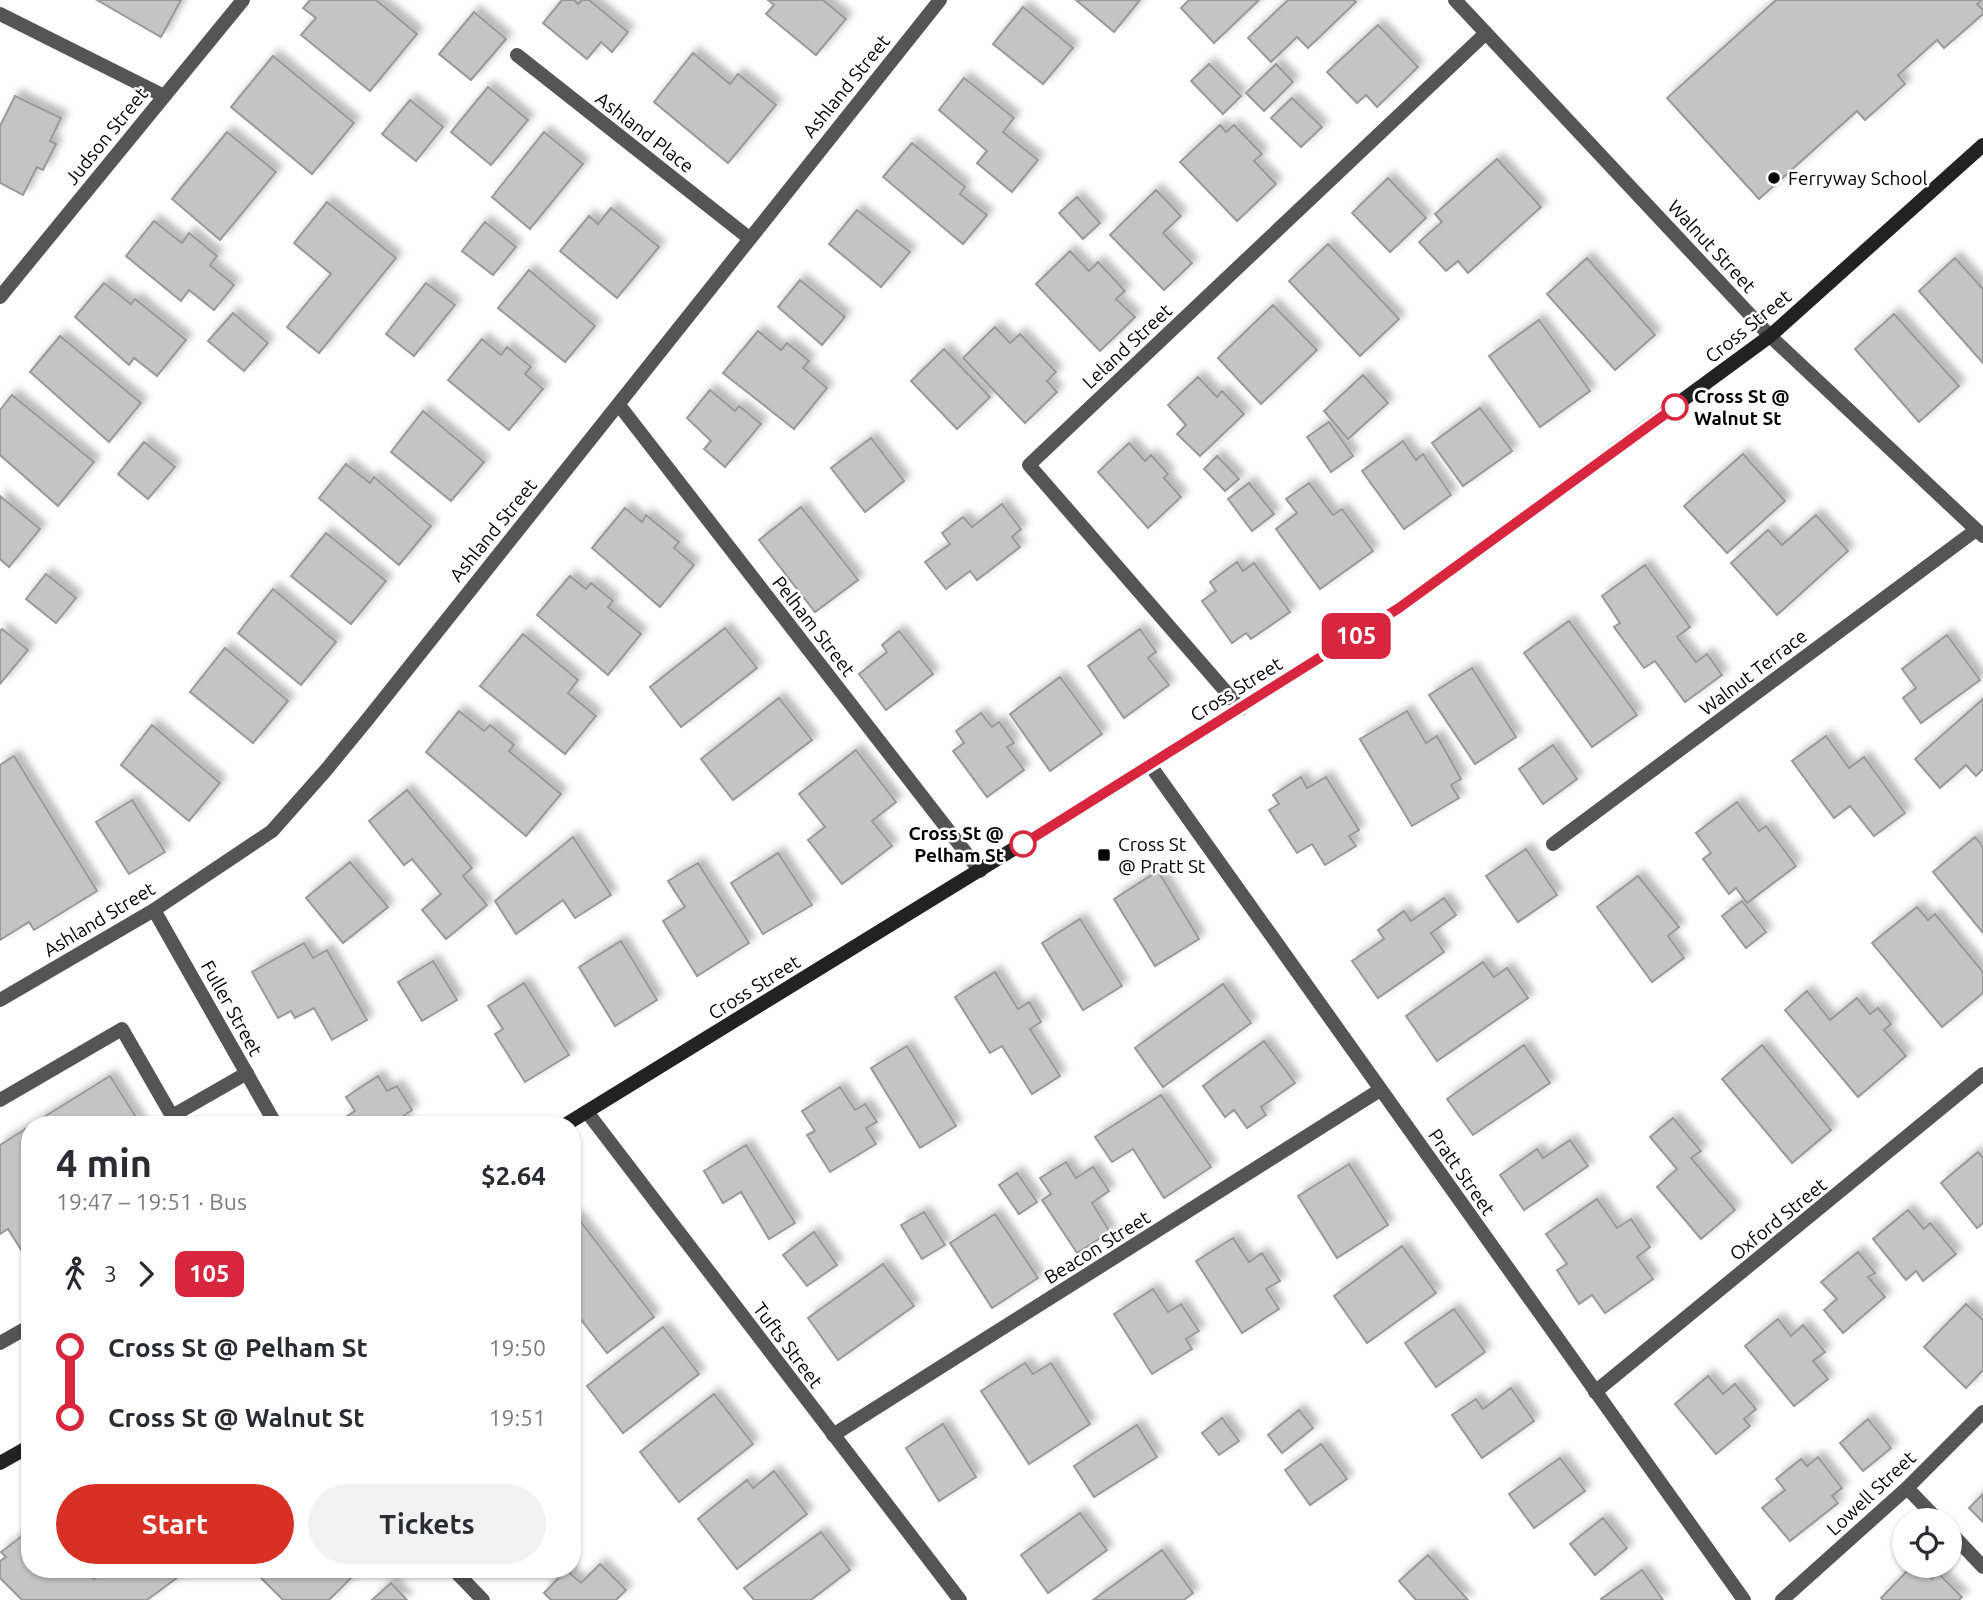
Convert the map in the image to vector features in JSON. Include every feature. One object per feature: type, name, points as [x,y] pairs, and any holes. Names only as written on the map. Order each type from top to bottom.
[{"type":"street","name":"Judson Street","points":[[0,297],[243,0]]},
{"type":"street","name":"Ashland Street","points":[[0,1000],[155,909],[272,831],[335,760],[940,0]]},
{"type":"street","name":"Walnut Street","points":[[1455,0],[1770,336],[1980,533]]},
{"type":"street","points":[[0,15],[164,96]]},
{"type":"street","name":"Leland Street","points":[[1241,709],[1029,465],[1486,33]]},
{"type":"street","name":"Ashland Place","points":[[517,55],[749,238]]},
{"type":"street","name":"Cross Street","points":[[580,1116],[980,871],[1410,601],[1770,336],[1983,145]]},
{"type":"street","name":"Pelham Street","points":[[618,404],[980,871]]},
{"type":"street","name":"Walnut Terrace","points":[[1553,844],[1980,533]]},
{"type":"street","name":"Pratt Street","points":[[1150,765],[1744,1600]]},
{"type":"street","name":"Fuller Street","points":[[155,909],[271,1116]]},
{"type":"street","points":[[0,1100],[122,1029],[172,1116],[247,1073]]},
{"type":"street","name":"Oxford Street","points":[[1595,1392],[1983,1074]]},
{"type":"street","name":"Beacon Street","points":[[833,1435],[1380,1090]]},
{"type":"street","name":"Tufts Street","points":[[587,1112],[960,1600]]},
{"type":"street","points":[[0,1343],[21,1331]]},
{"type":"street","name":"Lowell Street","points":[[1782,1600],[1907,1488],[1983,1412]]},
{"type":"street","points":[[0,1463],[21,1451]]},
{"type":"street","points":[[1907,1488],[1926,1508]]},
{"type":"street","points":[[1962,1545],[1983,1567]]},
{"type":"street","points":[[462,1578],[484,1600]]},
{"type":"building","points":[[97,0],[181,0],[161,37]]},
{"type":"building","points":[[310,0],[376,0],[417,34],[370,91],[301,35],[316,18],[303,8]]},
{"type":"building","points":[[562,0],[574,0],[578,4],[582,0],[589,0],[628,32],[612,52],[601,42],[587,59],[543,23]]},
{"type":"building","points":[[768,0],[823,0],[846,19],[816,55],[766,14],[774,5]]},
{"type":"building","points":[[1076,0],[1140,0],[1114,32]]},
{"type":"building","points":[[1189,0],[1259,0],[1214,43],[1181,8]]},
{"type":"building","points":[[1288,0],[1356,2],[1308,48],[1297,37],[1271,62],[1248,38]]},
{"type":"building","points":[[1776,0],[1982,0],[1977,4],[1983,14],[1944,48],[1937,40],[1898,75],[1905,84],[1865,120],[1857,111],[1759,199],[1667,98]]},
{"type":"building","points":[[1023,7],[1073,48],[1043,84],[993,44]]},
{"type":"building","points":[[474,12],[506,39],[471,80],[439,54]]},
{"type":"building","points":[[1378,25],[1418,67],[1377,107],[1366,95],[1357,103],[1327,72]]},
{"type":"building","points":[[693,53],[730,84],[738,74],[776,105],[728,163],[654,102]]},
{"type":"building","points":[[273,56],[354,123],[312,174],[231,107]]},
{"type":"building","points":[[1209,64],[1241,96],[1223,114],[1191,81]]},
{"type":"building","points":[[1276,64],[1293,82],[1264,111],[1246,93]]},
{"type":"building","points":[[964,78],[1014,118],[1003,132],[1038,160],[1012,192],[977,163],[987,151],[939,110]]},
{"type":"building","points":[[488,87],[528,120],[491,165],[451,132]]},
{"type":"building","points":[[15,96],[61,118],[50,141],[56,144],[43,170],[37,167],[23,195],[0,183],[0,126]]},
{"type":"building","points":[[1292,98],[1322,127],[1301,147],[1271,118]]},
{"type":"building","points":[[410,100],[443,127],[416,161],[382,134]]},
{"type":"building","points":[[1220,125],[1226,132],[1234,125],[1262,154],[1254,161],[1276,184],[1237,221],[1180,162]]},
{"type":"building","points":[[227,132],[276,172],[220,240],[172,199]]},
{"type":"building","points":[[544,132],[583,164],[530,229],[492,197]]},
{"type":"building","points":[[912,143],[965,187],[960,194],[987,215],[963,244],[883,177]]},
{"type":"building","points":[[1497,159],[1541,207],[1468,273],[1458,261],[1446,271],[1419,242],[1442,222],[1435,214]]},
{"type":"building","points":[[1388,178],[1426,218],[1390,252],[1352,213]]},
{"type":"building","points":[[1156,190],[1181,216],[1163,233],[1192,263],[1164,290],[1110,235]]},
{"type":"building","points":[[1077,197],[1100,223],[1083,239],[1059,213]]},
{"type":"building","points":[[327,202],[396,258],[319,353],[287,327],[331,274],[294,243]]},
{"type":"building","points":[[611,208],[659,247],[617,298],[560,251],[589,216],[598,224]]},
{"type":"building","points":[[857,210],[910,252],[881,287],[829,244]]},
{"type":"building","points":[[154,221],[182,243],[189,233],[217,256],[210,265],[234,285],[214,310],[189,290],[181,301],[126,256]]},
{"type":"building","points":[[485,222],[516,247],[493,275],[462,251]]},
{"type":"building","points":[[1328,244],[1399,319],[1360,356],[1289,281]]},
{"type":"building","points":[[1070,251],[1089,271],[1098,262],[1125,291],[1116,299],[1135,317],[1100,351],[1036,284]]},
{"type":"building","points":[[1587,258],[1655,335],[1615,370],[1547,294]]},
{"type":"building","points":[[1955,258],[1983,289],[1983,363],[1919,291]]},
{"type":"building","points":[[529,270],[595,326],[565,362],[498,308]]},
{"type":"building","points":[[800,280],[845,317],[822,345],[778,307]]},
{"type":"building","points":[[104,283],[131,304],[135,299],[186,340],[157,376],[134,358],[129,365],[75,317]]},
{"type":"building","points":[[426,283],[455,305],[414,356],[386,334]]},
{"type":"building","points":[[1273,305],[1317,350],[1261,404],[1218,358]]},
{"type":"building","points":[[233,313],[268,343],[244,371],[208,341]]},
{"type":"building","points":[[1894,314],[1959,386],[1919,422],[1855,349]]},
{"type":"building","points":[[1539,320],[1590,391],[1540,427],[1489,356]]},
{"type":"building","points":[[995,327],[1010,343],[1020,334],[1056,372],[1047,381],[1057,392],[1025,423],[963,358]]},
{"type":"building","points":[[758,331],[781,350],[787,343],[809,361],[803,368],[827,388],[794,429],[723,373]]},
{"type":"building","points":[[60,336],[141,403],[109,442],[30,372]]},
{"type":"building","points":[[482,339],[501,355],[507,347],[531,367],[525,374],[543,389],[509,430],[448,380]]},
{"type":"building","points":[[944,349],[990,397],[957,429],[911,381]]},
{"type":"building","points":[[1363,375],[1388,403],[1348,439],[1324,411]]},
{"type":"building","points":[[1198,377],[1217,397],[1222,391],[1244,414],[1200,456],[1177,434],[1186,425],[1168,405]]},
{"type":"building","points":[[710,390],[735,411],[739,406],[761,424],[725,467],[704,449],[711,441],[687,418]]},
{"type":"building","points":[[12,395],[94,462],[58,506],[0,455],[0,410]]},
{"type":"building","points":[[1480,408],[1512,451],[1463,486],[1432,443]]},
{"type":"building","points":[[423,411],[484,462],[451,501],[391,452]]},
{"type":"building","points":[[1329,422],[1353,456],[1331,472],[1307,437]]},
{"type":"building","points":[[871,438],[904,481],[865,512],[831,468]]},
{"type":"building","points":[[1403,441],[1416,460],[1423,454],[1451,495],[1404,529],[1362,471]]},
{"type":"building","points":[[144,442],[175,467],[148,499],[118,474]]},
{"type":"building","points":[[1129,443],[1145,461],[1151,455],[1168,474],[1164,478],[1181,497],[1148,528],[1098,472]]},
{"type":"building","points":[[1743,454],[1785,501],[1727,553],[1684,506]]},
{"type":"building","points":[[1217,456],[1239,479],[1225,491],[1204,469]]},
{"type":"building","points":[[346,464],[370,483],[374,477],[431,526],[399,565],[319,498]]},
{"type":"building","points":[[1249,483],[1274,514],[1252,531],[1228,499]]},
{"type":"building","points":[[1309,483],[1333,515],[1342,509],[1373,551],[1320,589],[1276,529],[1297,513],[1286,499]]},
{"type":"building","points":[[0,496],[40,529],[9,567],[0,559]]},
{"type":"building","points":[[1002,504],[1021,529],[1012,537],[1020,547],[977,580],[970,571],[946,589],[925,562],[950,544],[942,533],[963,517],[972,527]]},
{"type":"building","points":[[801,507],[858,580],[815,612],[759,540]]},
{"type":"building","points":[[625,508],[642,522],[646,515],[679,542],[674,548],[694,565],[660,607],[592,548]]},
{"type":"building","points":[[1816,515],[1848,551],[1777,615],[1731,563],[1768,530],[1782,545]]},
{"type":"building","points":[[326,533],[386,581],[351,624],[291,576]]},
{"type":"building","points":[[1237,562],[1243,571],[1254,563],[1290,612],[1251,639],[1246,633],[1232,643],[1202,601],[1216,591],[1210,582]]},
{"type":"building","points":[[1645,565],[1690,627],[1677,637],[1696,662],[1707,654],[1722,675],[1685,702],[1655,661],[1644,668],[1614,627],[1620,623],[1602,596]]},
{"type":"building","points":[[46,574],[76,598],[56,623],[26,599]]},
{"type":"building","points":[[570,576],[586,589],[591,583],[613,601],[608,607],[641,634],[608,675],[537,615]]},
{"type":"building","points":[[273,589],[336,642],[301,685],[238,633]]},
{"type":"building","points":[[1569,621],[1637,715],[1592,747],[1524,653]]},
{"type":"building","points":[[725,628],[757,668],[681,727],[650,687]]},
{"type":"building","points":[[2,629],[28,650],[0,684],[0,631]]},
{"type":"building","points":[[1140,629],[1156,652],[1148,658],[1169,685],[1124,718],[1088,666]]},
{"type":"building","points":[[899,631],[933,674],[886,710],[859,674],[887,652],[882,645]]},
{"type":"building","points":[[523,634],[578,680],[568,693],[596,716],[565,754],[480,686]]},
{"type":"building","points":[[1947,635],[1980,680],[1921,723],[1903,698],[1916,688],[1902,669]]},
{"type":"building","points":[[225,648],[288,701],[253,743],[190,692]]},
{"type":"building","points":[[1472,668],[1516,737],[1475,764],[1429,695]]},
{"type":"building","points":[[1060,677],[1102,734],[1050,771],[1010,714]]},
{"type":"building","points":[[779,698],[812,740],[733,800],[701,759]]},
{"type":"building","points":[[1983,699],[1983,769],[1976,776],[1966,765],[1940,788],[1915,759]]},
{"type":"building","points":[[459,711],[484,731],[490,725],[514,745],[509,751],[561,794],[526,836],[426,752]]},
{"type":"building","points":[[1407,711],[1426,743],[1437,736],[1461,779],[1451,785],[1459,798],[1412,826],[1360,739]]},
{"type":"building","points":[[981,713],[992,727],[999,722],[1014,743],[1007,747],[1024,770],[987,797],[953,751],[964,743],[956,731]]},
{"type":"building","points":[[152,725],[220,783],[189,821],[121,765]]},
{"type":"building","points":[[1826,736],[1849,768],[1864,757],[1905,813],[1874,836],[1850,806],[1834,818],[1792,761]]},
{"type":"building","points":[[1553,745],[1577,779],[1543,804],[1519,769]]},
{"type":"building","points":[[856,750],[896,802],[872,821],[892,846],[842,884],[808,840],[825,827],[799,794]]},
{"type":"building","points":[[14,756],[97,891],[34,930],[29,922],[0,940],[0,765]]},
{"type":"building","points":[[1301,777],[1307,788],[1326,777],[1359,830],[1349,836],[1356,846],[1325,865],[1312,844],[1297,853],[1269,810],[1279,804],[1273,795]]},
{"type":"building","points":[[407,790],[472,868],[463,876],[487,905],[446,939],[422,910],[441,894],[412,859],[404,865],[369,821]]},
{"type":"building","points":[[132,800],[165,852],[129,874],[96,822]]},
{"type":"building","points":[[1737,802],[1759,831],[1766,826],[1796,866],[1747,903],[1736,888],[1729,894],[1703,859],[1711,853],[1696,833]]},
{"type":"building","points":[[573,837],[611,895],[575,918],[563,900],[516,934],[495,901]]},
{"type":"building","points":[[1975,837],[1983,847],[1983,933],[1933,872]]},
{"type":"building","points":[[1526,849],[1557,895],[1518,922],[1486,876]]},
{"type":"building","points":[[778,853],[812,905],[763,934],[731,883]]},
{"type":"building","points":[[350,862],[388,907],[343,943],[306,898]]},
{"type":"building","points":[[698,863],[749,943],[697,976],[663,921],[685,907],[668,881]]},
{"type":"building","points":[[1158,871],[1199,939],[1155,966],[1114,899]]},
{"type":"building","points":[[1638,876],[1679,927],[1668,936],[1684,958],[1652,982],[1597,907]]},
{"type":"building","points":[[1444,898],[1456,915],[1431,933],[1444,952],[1378,998],[1352,961],[1384,939],[1378,930],[1404,911],[1411,921]]},
{"type":"building","points":[[1742,901],[1766,932],[1746,948],[1722,916]]},
{"type":"building","points":[[1917,907],[1928,920],[1935,914],[1983,972],[1983,993],[1942,1027],[1872,943]]},
{"type":"building","points":[[1080,919],[1122,986],[1083,1010],[1042,943]]},
{"type":"building","points":[[621,941],[657,1000],[615,1026],[579,967]]},
{"type":"building","points":[[304,943],[313,958],[327,950],[367,1020],[332,1040],[314,1008],[295,1018],[291,1011],[278,1018],[252,972]]},
{"type":"building","points":[[433,961],[457,1000],[422,1021],[398,982]]},
{"type":"building","points":[[1483,962],[1494,977],[1507,968],[1528,998],[1437,1061],[1406,1016]]},
{"type":"building","points":[[995,972],[1018,1009],[1029,1002],[1041,1022],[1030,1029],[1060,1076],[1032,1094],[1002,1046],[990,1053],[955,997]]},
{"type":"building","points":[[524,983],[569,1055],[525,1082],[495,1034],[503,1029],[488,1006]]},
{"type":"building","points":[[1223,984],[1251,1023],[1163,1087],[1135,1048]]},
{"type":"building","points":[[1807,991],[1830,1020],[1857,998],[1870,1014],[1878,1008],[1891,1024],[1884,1030],[1906,1056],[1858,1097],[1785,1010]]},
{"type":"building","points":[[1264,1041],[1295,1083],[1261,1107],[1266,1115],[1247,1128],[1234,1110],[1225,1117],[1203,1086]]},
{"type":"building","points":[[1524,1045],[1550,1083],[1473,1135],[1447,1099]]},
{"type":"building","points":[[1762,1045],[1831,1130],[1792,1163],[1722,1079]]},
{"type":"building","points":[[907,1046],[956,1126],[920,1148],[871,1068]]},
{"type":"building","points":[[110,1076],[135,1116],[46,1116]]},
{"type":"building","points":[[378,1076],[387,1091],[397,1086],[412,1110],[403,1116],[347,1116],[355,1111],[346,1097]]},
{"type":"building","points":[[840,1087],[855,1110],[865,1104],[877,1122],[866,1128],[876,1144],[830,1172],[807,1135],[815,1131],[802,1111]]},
{"type":"building","points":[[1161,1095],[1211,1167],[1164,1198],[1133,1149],[1112,1162],[1095,1137]]},
{"type":"building","points":[[1673,1118],[1701,1151],[1691,1158],[1735,1210],[1701,1239],[1657,1187],[1677,1169],[1650,1137]]},
{"type":"building","points":[[21,1132],[21,1250],[8,1229],[0,1234],[0,1145]]},
{"type":"building","points":[[1570,1140],[1588,1166],[1524,1210],[1500,1175],[1537,1149],[1543,1158]]},
{"type":"building","points":[[746,1145],[795,1223],[769,1239],[741,1192],[723,1203],[704,1171]]},
{"type":"building","points":[[1978,1152],[1983,1158],[1983,1223],[1977,1228],[1941,1183]]},
{"type":"building","points":[[1066,1162],[1076,1178],[1093,1167],[1109,1191],[1092,1203],[1110,1232],[1077,1253],[1042,1200],[1051,1194],[1040,1178]]},
{"type":"building","points":[[1349,1164],[1388,1225],[1337,1258],[1298,1196]]},
{"type":"building","points":[[1017,1173],[1037,1202],[1019,1214],[999,1185]]},
{"type":"building","points":[[1597,1199],[1617,1228],[1631,1219],[1650,1247],[1637,1257],[1653,1279],[1605,1313],[1592,1295],[1579,1304],[1557,1270],[1567,1264],[1546,1234]]},
{"type":"building","points":[[1908,1210],[1924,1229],[1930,1223],[1956,1254],[1923,1281],[1916,1271],[1906,1280],[1873,1239]]},
{"type":"building","points":[[924,1212],[945,1245],[922,1259],[901,1225]]},
{"type":"building","points":[[995,1214],[1038,1278],[992,1308],[950,1243]]},
{"type":"building","points":[[581,1222],[654,1317],[607,1353],[581,1320]]},
{"type":"building","points":[[814,1232],[837,1265],[807,1286],[783,1255]]},
{"type":"building","points":[[1233,1238],[1249,1262],[1262,1253],[1280,1281],[1266,1289],[1279,1309],[1242,1333],[1196,1261]]},
{"type":"building","points":[[1402,1246],[1436,1293],[1367,1343],[1334,1296]]},
{"type":"building","points":[[1858,1252],[1875,1273],[1868,1277],[1885,1297],[1843,1333],[1824,1310],[1837,1299],[1821,1282]]},
{"type":"building","points":[[883,1264],[914,1306],[838,1360],[808,1318]]},
{"type":"building","points":[[1153,1289],[1168,1312],[1181,1304],[1199,1331],[1186,1339],[1192,1349],[1152,1374],[1114,1314]]},
{"type":"building","points":[[1966,1304],[1983,1320],[1983,1370],[1966,1388],[1924,1347]]},
{"type":"building","points":[[1454,1309],[1485,1352],[1436,1387],[1405,1343]]},
{"type":"building","points":[[1778,1319],[1791,1336],[1803,1325],[1825,1352],[1813,1361],[1828,1379],[1794,1406],[1745,1346]]},
{"type":"building","points":[[663,1327],[699,1374],[623,1433],[587,1386]]},
{"type":"building","points":[[1025,1363],[1033,1374],[1051,1363],[1090,1424],[1029,1464],[981,1391]]},
{"type":"building","points":[[1708,1376],[1723,1394],[1735,1384],[1756,1409],[1744,1419],[1750,1426],[1716,1454],[1675,1404]]},
{"type":"building","points":[[1511,1388],[1534,1421],[1482,1458],[1452,1415],[1476,1399],[1483,1409]]},
{"type":"building","points":[[714,1394],[753,1444],[679,1502],[640,1452]]},
{"type":"building","points":[[1299,1410],[1313,1428],[1282,1453],[1268,1435]]},
{"type":"building","points":[[1222,1418],[1239,1441],[1219,1455],[1202,1433]]},
{"type":"building","points":[[1868,1419],[1891,1448],[1863,1471],[1840,1443]]},
{"type":"building","points":[[943,1424],[976,1477],[939,1501],[906,1448]]},
{"type":"building","points":[[1137,1425],[1157,1457],[1094,1497],[1074,1466]]},
{"type":"building","points":[[1321,1444],[1347,1479],[1310,1505],[1285,1470]]},
{"type":"building","points":[[1818,1457],[1842,1488],[1832,1496],[1838,1503],[1790,1541],[1762,1508],[1785,1490],[1776,1479],[1801,1459],[1807,1466]]},
{"type":"building","points":[[1560,1458],[1585,1491],[1534,1528],[1509,1494]]},
{"type":"building","points":[[774,1471],[807,1514],[737,1569],[698,1519],[747,1480],[753,1488]]},
{"type":"building","points":[[1983,1494],[1983,1522],[1969,1508]]},
{"type":"building","points":[[1080,1513],[1107,1550],[1048,1593],[1021,1555]]},
{"type":"building","points":[[1603,1518],[1627,1548],[1595,1575],[1570,1544]]},
{"type":"building","points":[[821,1532],[850,1570],[811,1600],[754,1600],[744,1588]]},
{"type":"building","points":[[21,1537],[21,1578],[177,1578],[147,1600],[22,1600],[0,1578],[0,1561],[6,1557],[1,1552]]},
{"type":"building","points":[[1162,1550],[1193,1593],[1184,1600],[1093,1600]]},
{"type":"building","points":[[1428,1555],[1468,1600],[1416,1600],[1399,1581]]},
{"type":"building","points":[[600,1564],[626,1590],[616,1600],[551,1600],[544,1593],[558,1578],[575,1578],[581,1583]]},
{"type":"building","points":[[1642,1570],[1663,1600],[1601,1599]]},
{"type":"building","points":[[261,1578],[351,1578],[329,1600],[283,1600]]},
{"type":"building","points":[[1900,1578],[1943,1578],[1962,1597],[1959,1600],[1881,1598]]},
{"type":"building","points":[[391,1583],[407,1600],[372,1600]]},
{"type":"bus line","name":"105","points":[[1023,844],[1399,608],[1675,407]]},
{"type":"place","name":"Ferryway School","points":[[1774,178]]},
{"type":"place","name":"Cross St @ Walnut St","points":[[1675,407]]},
{"type":"place","name":"Cross St @ Pelham St","points":[[1023,844]]},
{"type":"place","name":"Cross St @ Pratt St","points":[[1104,855]]}]
